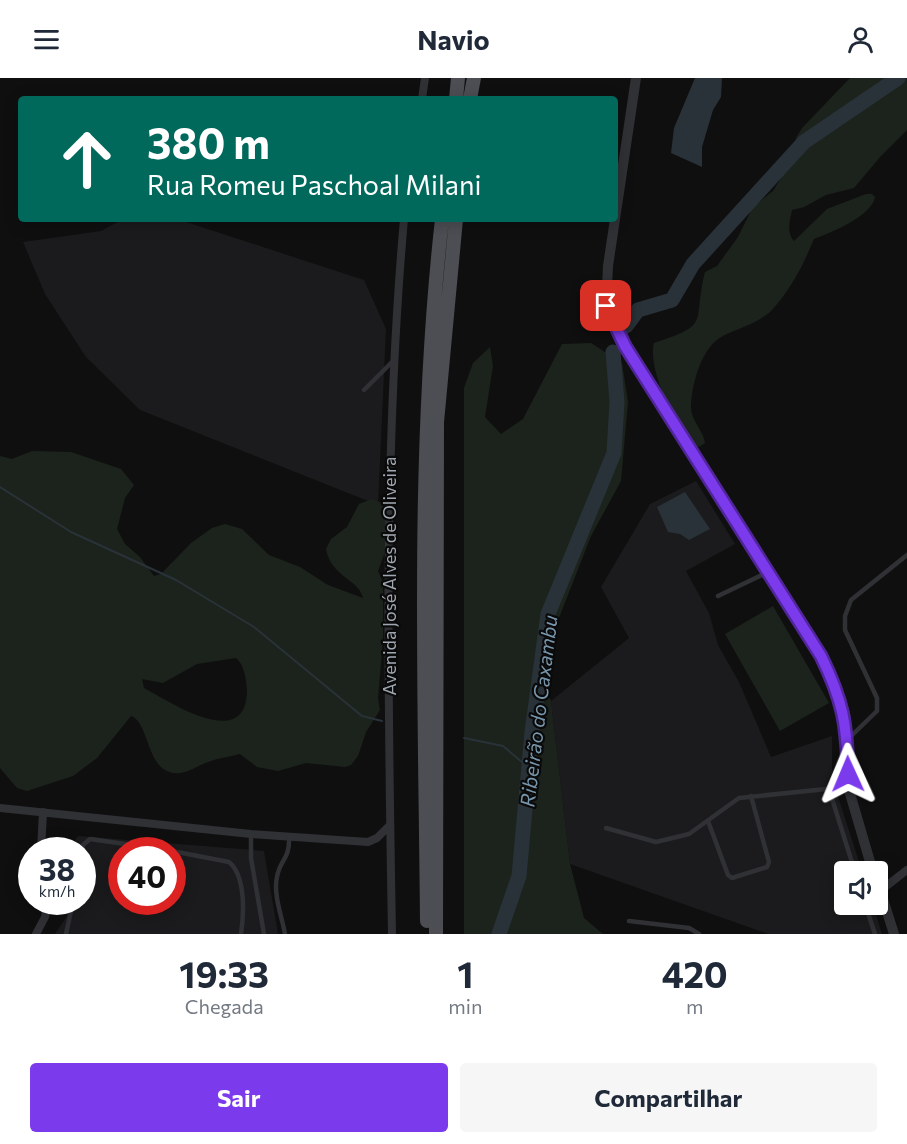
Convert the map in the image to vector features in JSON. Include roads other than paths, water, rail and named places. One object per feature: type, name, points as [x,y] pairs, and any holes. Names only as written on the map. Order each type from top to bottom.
[{"type":"main road","points":[[456,96],[458,78]]},
{"type":"main road","points":[[471,96],[474,78]]},
{"type":"main road","points":[[427,934],[424,521],[427,403],[442,222]]},
{"type":"main road","points":[[436,934],[437,422],[456,222]]},
{"type":"street","points":[[422,96],[425,78]]},
{"type":"street","points":[[618,199],[636,78]]},
{"type":"street","name":"Avenida José Alves de Oliveira","points":[[392,934],[390,422],[404,222]]},
{"type":"street","points":[[615,222],[608,266],[606,306],[611,320],[625,346],[821,656],[832,678],[846,718],[849,790],[870,861]]},
{"type":"street","points":[[0,808],[251,834],[368,842],[377,838],[390,824]]},
{"type":"street","points":[[42,837],[43,812]]},
{"type":"street","points":[[888,882],[907,870]]},
{"type":"street","points":[[36,934],[45,915]]},
{"type":"street","points":[[888,915],[894,934]]},
{"type":"lane","points":[[364,390],[393,361]]},
{"type":"lane","points":[[848,740],[877,711],[877,698],[845,630],[845,616],[851,600],[907,555]]},
{"type":"lane","points":[[718,596],[768,572]]},
{"type":"lane","points":[[606,828],[656,842],[689,834],[739,798],[830,789],[849,790]]},
{"type":"lane","points":[[830,789],[852,861]]},
{"type":"lane","points":[[708,821],[728,875],[732,878],[767,867],[769,862],[751,796]]},
{"type":"lane","points":[[251,834],[251,858],[264,934]]},
{"type":"lane","points":[[285,934],[276,885],[279,868],[290,852],[289,837]]},
{"type":"lane","points":[[186,854],[229,862],[235,867],[241,896],[241,934]]},
{"type":"lane","points":[[66,934],[70,915]]},
{"type":"lane","points":[[869,915],[874,934]]},
{"type":"lane","points":[[629,921],[689,928],[699,934]]},
{"type":"waterway","name":"Ribeirão do Caxambu","points":[[626,326],[638,310],[672,300],[693,264],[804,142],[898,78]]},
{"type":"waterway","name":"Ribeirão do Caxambu","points":[[499,934],[519,876],[532,732],[548,614],[614,453],[617,402],[613,352]]},
{"type":"waterway","points":[[0,487],[71,532],[176,580],[254,627],[362,716],[382,721]]},
{"type":"waterway","points":[[464,738],[503,746],[529,768]]}]
